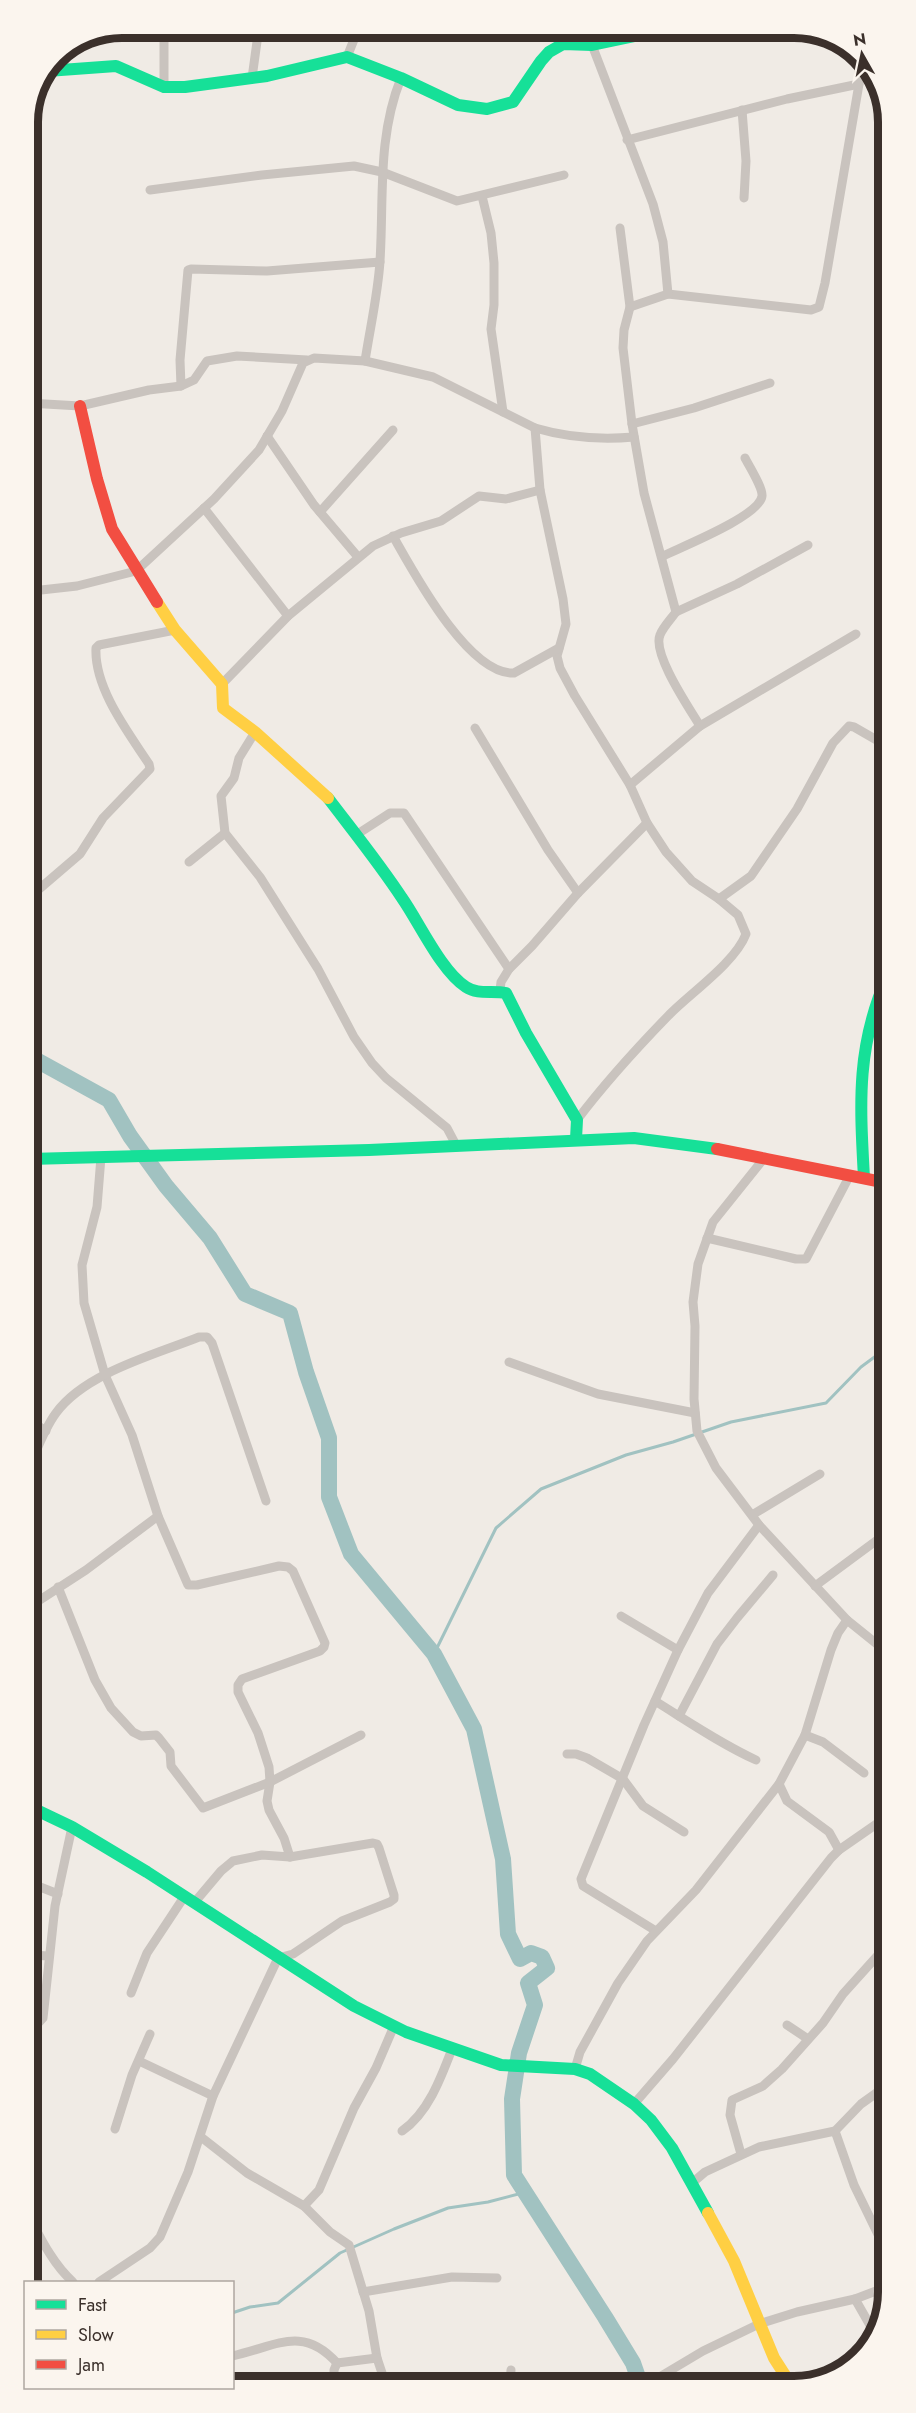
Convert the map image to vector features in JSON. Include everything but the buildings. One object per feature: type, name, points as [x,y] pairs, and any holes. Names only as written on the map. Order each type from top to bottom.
[{"type":"street","points":[[164,38],[164,87]]},
{"type":"street","points":[[252,78],[257,38]]},
{"type":"street","points":[[347,57],[355,38]]},
{"type":"street","points":[[562,38],[563,44]]},
{"type":"street","points":[[55,71],[116,66],[141,79],[164,87],[185,87],[252,78],[347,57],[458,105],[476,109],[502,107],[513,102],[541,61],[549,52],[563,44],[592,45],[625,38]]},
{"type":"street","points":[[592,45],[655,213],[663,242],[668,294]]},
{"type":"street","points":[[365,361],[380,262],[384,137],[392,99],[400,78]]},
{"type":"street","points":[[627,140],[742,110],[859,84],[836,228],[819,307],[811,310],[668,294],[630,307]]},
{"type":"street","points":[[742,110],[746,161],[744,198]]},
{"type":"street","points":[[150,190],[319,168],[354,166],[382,172],[457,201],[564,175]]},
{"type":"street","points":[[482,196],[491,233],[494,305],[490,329],[503,412]]},
{"type":"street","points":[[620,228],[630,307],[624,330],[623,348],[632,424],[644,492],[663,556],[676,612]]},
{"type":"street","points":[[181,386],[180,360],[188,270],[191,268],[267,271],[380,262]]},
{"type":"street","points":[[38,404],[80,406],[149,390],[181,386],[194,380],[207,361],[237,356],[307,360],[314,358],[365,361],[433,376],[535,428],[576,438],[634,437]]},
{"type":"street","points":[[38,588],[41,590],[77,586],[136,571],[247,465],[282,411],[299,370],[307,360]]},
{"type":"street","points":[[632,424],[694,408],[770,383]]},
{"type":"street","points":[[80,406],[112,529],[136,571],[175,630],[222,684],[223,708],[255,732],[325,794],[402,897],[442,962],[466,987],[480,992],[500,990],[506,993],[526,1033],[577,1120]]},
{"type":"street","points":[[535,428],[540,490],[563,599],[566,624],[556,656],[558,662],[575,696],[630,785],[647,823],[666,852],[692,881],[720,899],[738,915],[746,934],[705,983],[669,1015],[599,1090],[577,1120],[576,1139]]},
{"type":"street","points":[[320,512],[393,430]]},
{"type":"street","points":[[267,436],[320,512],[358,557]]},
{"type":"street","points":[[663,556],[741,518],[757,507],[762,499],[762,492],[745,458]]},
{"type":"street","points":[[222,684],[288,616],[373,546],[393,536],[441,521],[482,495],[506,499],[540,490]]},
{"type":"street","points":[[204,508],[288,616]]},
{"type":"street","points":[[393,536],[426,596],[479,658],[500,670],[514,673],[559,648]]},
{"type":"street","points":[[700,726],[664,662],[658,645],[659,636],[676,612],[736,584],[808,545]]},
{"type":"street","points":[[38,890],[80,854],[103,818],[150,769],[150,764],[112,707],[97,665],[96,648],[99,645],[175,630]]},
{"type":"street","points":[[630,785],[700,726],[856,634]]},
{"type":"street","points":[[720,899],[751,876],[781,834],[816,777],[833,743],[843,731],[849,726],[854,726],[878,741]]},
{"type":"street","points":[[475,728],[548,850],[578,893]]},
{"type":"street","points":[[255,732],[238,758],[234,778],[221,796],[225,833],[260,876],[318,969],[354,1037],[372,1063],[399,1090],[447,1128],[456,1145]]},
{"type":"street","points":[[356,835],[390,813],[404,813],[495,952],[509,969]]},
{"type":"street","points":[[500,990],[501,982],[509,969],[578,893],[647,823]]},
{"type":"street","points":[[189,862],[225,833]]},
{"type":"street","points":[[864,1178],[860,1068],[870,1021],[878,1000]]},
{"type":"street","points":[[38,1160],[369,1150],[576,1139],[655,1139],[765,1157],[878,1181]]},
{"type":"street","points":[[101,1157],[97,1207],[82,1265],[81,1281],[89,1326],[105,1375],[132,1435],[158,1516],[188,1585],[197,1585],[279,1566],[288,1567],[293,1571],[325,1643],[320,1651],[242,1679],[238,1685],[238,1692],[258,1733],[269,1767],[270,1782],[267,1801],[269,1810],[284,1838],[290,1857]]},
{"type":"street","points":[[765,1157],[713,1222],[698,1264],[693,1302],[696,1422],[716,1468],[759,1525],[847,1620],[878,1645]]},
{"type":"street","points":[[707,1238],[796,1259],[806,1259],[850,1175]]},
{"type":"street","points":[[38,1448],[54,1415],[64,1404],[105,1375],[199,1337],[207,1337],[212,1343],[266,1501]]},
{"type":"street","points":[[509,1362],[598,1394],[696,1422]]},
{"type":"street","points":[[38,1426],[46,1431]]},
{"type":"street","points":[[752,1515],[820,1474]]},
{"type":"street","points":[[38,1601],[87,1570],[158,1516]]},
{"type":"street","points":[[656,1931],[583,1886],[581,1879],[678,1650],[708,1593],[759,1525]]},
{"type":"street","points":[[815,1586],[878,1539]]},
{"type":"street","points":[[680,1716],[717,1644],[773,1575]]},
{"type":"street","points":[[58,1587],[95,1680],[111,1708],[133,1732],[141,1736],[156,1735],[159,1738],[170,1752],[171,1766],[203,1808],[270,1782],[361,1735]]},
{"type":"street","points":[[621,1616],[678,1650]]},
{"type":"street","points":[[574,2069],[580,2052],[618,1983],[656,1931],[670,1920],[696,1890],[779,1784],[805,1735],[825,1666],[838,1633],[847,1620]]},
{"type":"street","points":[[655,1701],[728,1747],[756,1760]]},
{"type":"street","points":[[805,1735],[823,1742],[864,1773]]},
{"type":"street","points":[[567,1754],[587,1758],[623,1779],[643,1806],[684,1832]]},
{"type":"street","points":[[779,1784],[787,1801],[829,1832],[839,1850]]},
{"type":"street","points":[[38,1812],[72,1827],[147,1872],[354,2006],[394,2026],[484,2061],[516,2067],[574,2069],[590,2074],[634,2104],[651,2120],[672,2148],[692,2183],[734,2261],[774,2358],[786,2376]]},
{"type":"street","points":[[634,2104],[673,2059],[714,2004],[839,1850],[878,1823]]},
{"type":"street","points":[[38,2023],[43,2018],[58,1894],[72,1827]]},
{"type":"street","points":[[102,2281],[150,2248],[159,2237],[171,2214],[201,2137],[213,2096],[278,1958],[293,1954],[342,1921],[394,1899],[377,1844],[290,1857],[262,1855],[233,1861],[189,1900],[147,1953],[131,1993]]},
{"type":"street","points":[[38,1885],[58,1894]]},
{"type":"street","points":[[38,1955],[49,1956]]},
{"type":"street","points":[[741,2154],[730,2115],[732,2100],[764,2086],[782,2069],[823,2024],[843,1994],[878,1955]]},
{"type":"street","points":[[787,2025],[808,2039]]},
{"type":"street","points":[[304,2206],[319,2190],[354,2108],[376,2068],[394,2026]]},
{"type":"street","points":[[115,2129],[132,2075],[150,2034]]},
{"type":"street","points":[[402,2132],[438,2086],[452,2049]]},
{"type":"street","points":[[139,2061],[213,2096]]},
{"type":"street","points":[[692,2183],[705,2172],[759,2147],[835,2131],[861,2104],[878,2092]]},
{"type":"street","points":[[835,2131],[854,2185],[878,2234]]},
{"type":"street","points":[[201,2137],[247,2173],[304,2206],[349,2248],[363,2292],[383,2375]]},
{"type":"street","points":[[38,2233],[65,2276],[71,2281]]},
{"type":"street","points":[[363,2292],[452,2277],[497,2278]]},
{"type":"street","points":[[661,2376],[703,2351],[759,2324],[797,2312],[855,2299],[878,2290]]},
{"type":"street","points":[[855,2299],[871,2327]]},
{"type":"street","points":[[234,2355],[286,2340],[301,2340],[325,2350],[337,2363]]},
{"type":"street","points":[[337,2363],[377,2358]]},
{"type":"street","points":[[334,2375],[337,2363]]},
{"type":"street","points":[[511,2370],[511,2376]]},
{"type":"waterway","points":[[38,1061],[109,1100],[130,1136],[166,1186],[210,1238],[245,1294],[290,1313],[306,1372],[329,1438],[329,1497],[351,1554],[434,1654],[474,1729],[503,1859],[508,1934],[520,1959],[531,1953],[542,1957],[547,1968],[528,1983],[535,2005],[519,2053],[512,2099],[514,2175],[605,2317],[633,2363],[637,2376]]},
{"type":"waterway","points":[[434,1654],[496,1528],[541,1489],[626,1455],[731,1422],[826,1403],[861,1367],[878,1354]]},
{"type":"waterway","points":[[234,2312],[250,2307],[278,2303],[340,2253],[394,2229],[448,2208],[488,2202],[526,2192]]},
{"type":"traffic: fast","points":[[56,70],[116,66],[164,87],[185,87],[267,76],[347,57],[401,78],[458,105],[487,109],[513,102],[541,61],[549,52],[563,44],[592,45],[625,38]]},
{"type":"traffic: fast","points":[[328,798],[384,872],[439,958],[457,980],[475,991],[506,993],[526,1033],[577,1120],[576,1139]]},
{"type":"traffic: fast","points":[[864,1178],[862,1076],[870,1028],[878,1000]]},
{"type":"traffic: fast","points":[[38,1159],[369,1150],[634,1138],[717,1149]]},
{"type":"traffic: fast","points":[[38,1811],[72,1827],[147,1872],[354,2006],[406,2032],[501,2065],[575,2069],[590,2074],[634,2104],[651,2120],[672,2148],[708,2213]]},
{"type":"traffic: slow","points":[[157,602],[175,630],[222,684],[223,708],[255,732],[328,798]]},
{"type":"traffic: slow","points":[[708,2213],[734,2261],[774,2358],[786,2376]]},
{"type":"traffic: jam","points":[[80,406],[97,479],[112,529],[157,602]]},
{"type":"traffic: jam","points":[[717,1149],[878,1181]]}]
